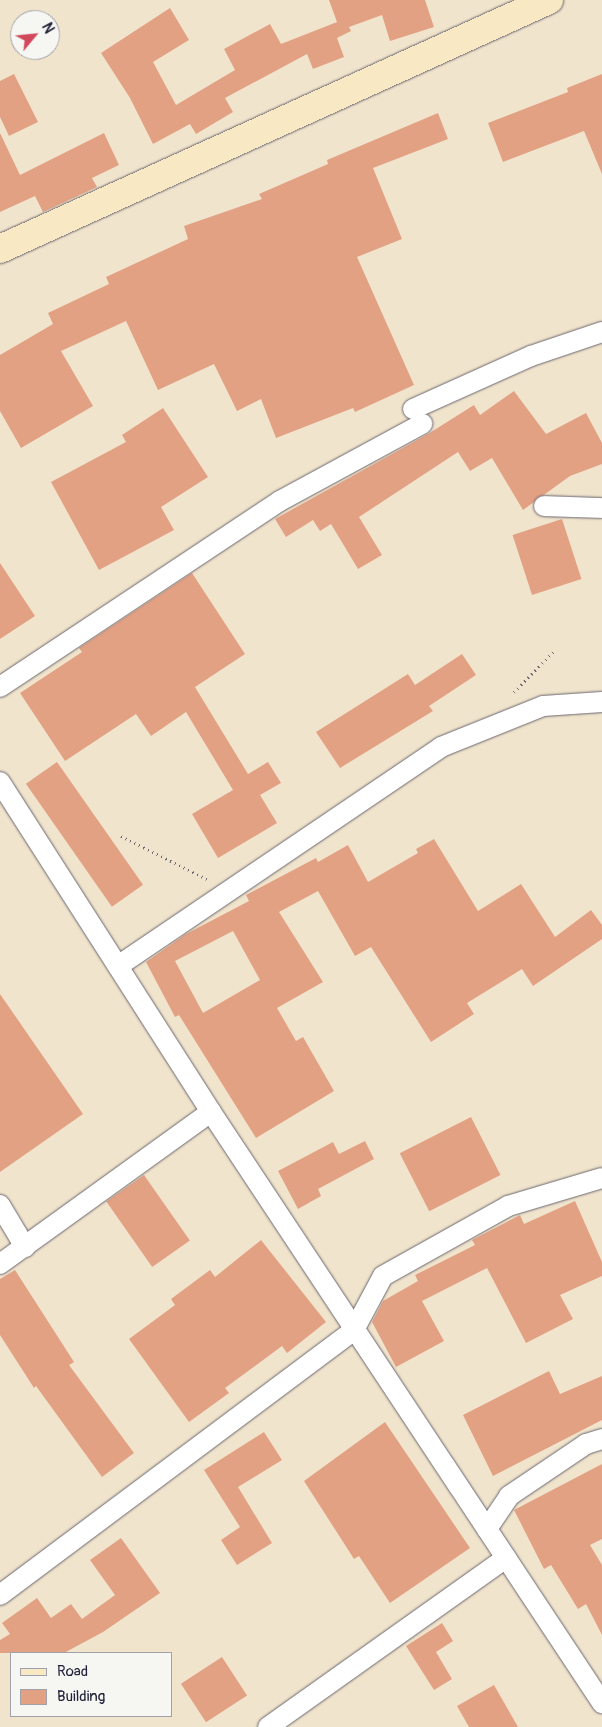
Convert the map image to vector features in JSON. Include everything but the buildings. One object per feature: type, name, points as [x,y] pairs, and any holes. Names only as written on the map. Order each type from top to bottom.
[{"type":"main road","points":[[0,249],[549,0]]},
{"type":"street","points":[[0,687],[280,502],[417,416],[531,356],[602,332]]},
{"type":"street","points":[[544,506],[602,508]]},
{"type":"street","points":[[118,966],[441,747],[543,706],[602,702]]},
{"type":"street","points":[[0,782],[211,1112],[602,1703]]},
{"type":"street","points":[[0,1264],[211,1112]]},
{"type":"street","points":[[0,1595],[354,1330],[383,1276],[508,1206],[602,1178]]},
{"type":"street","points":[[0,1205],[26,1246]]},
{"type":"street","points":[[487,1529],[509,1496],[586,1444],[602,1439]]},
{"type":"street","points":[[268,1727],[506,1558]]},
{"type":"path","points":[[121,836],[230,891]]}]
